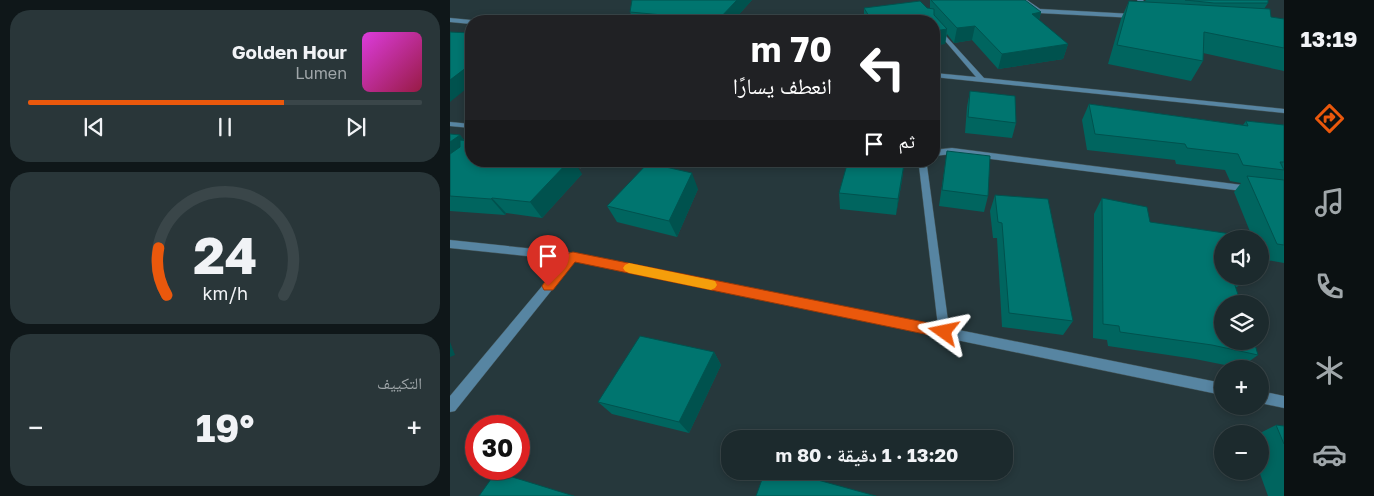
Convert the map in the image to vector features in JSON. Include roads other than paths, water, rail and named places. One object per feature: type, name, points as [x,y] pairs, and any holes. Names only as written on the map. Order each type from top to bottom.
[{"type":"street","points":[[1023,0],[1039,11],[1144,17]]},
{"type":"street","points":[[1135,16],[1142,3],[1140,0]]},
{"type":"street","points":[[450,20],[465,21]]},
{"type":"street","points":[[940,32],[982,80]]},
{"type":"street","points":[[940,76],[1284,111]]},
{"type":"street","points":[[450,124],[465,125]]},
{"type":"street","points":[[940,152],[952,151],[1255,189]]},
{"type":"street","points":[[923,167],[944,332]]},
{"type":"street","points":[[450,244],[573,256],[1214,387]]},
{"type":"street","points":[[450,406],[573,256]]},
{"type":"street","points":[[1269,399],[1284,402]]}]
